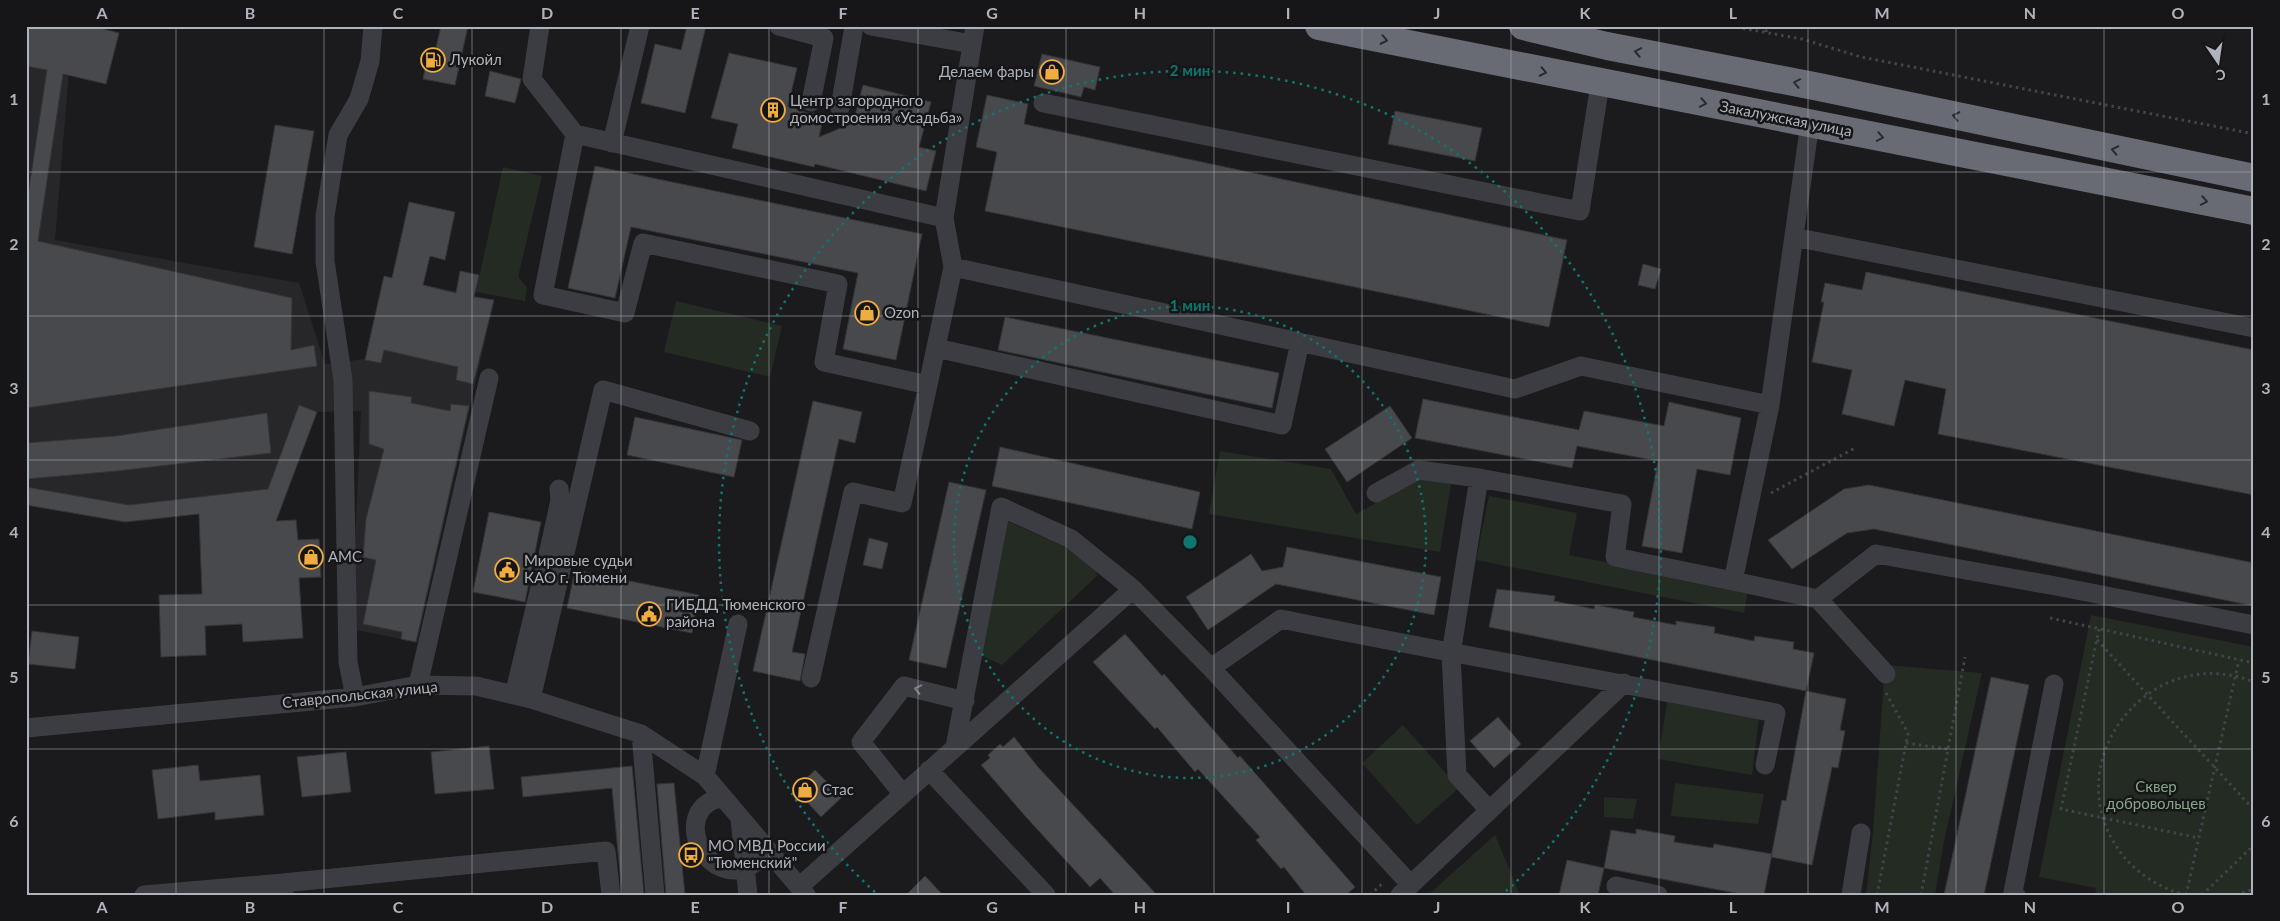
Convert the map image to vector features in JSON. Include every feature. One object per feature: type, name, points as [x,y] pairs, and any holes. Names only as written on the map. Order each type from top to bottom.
[{"type":"highway","name":"Закалужская улица","points":[[1319,26],[1600,84],[1810,123],[2254,212]]},
{"type":"highway","points":[[1522,26],[2254,178]]},
{"type":"highway","points":[[2163,160],[2254,170]]},
{"type":"street","points":[[355,696],[348,662],[343,380],[324,261],[325,216],[338,135],[359,99],[370,61],[373,26]]},
{"type":"street","points":[[540,26],[532,79],[576,134],[944,218]]},
{"type":"street","points":[[612,143],[640,26]]},
{"type":"street","points":[[779,26],[824,38],[811,102]]},
{"type":"street","points":[[840,108],[854,26]]},
{"type":"street","points":[[811,678],[852,492],[902,503],[953,267],[944,218],[973,35],[871,26]]},
{"type":"street","points":[[1043,103],[1580,211],[1600,84]]},
{"type":"street","points":[[1733,581],[1770,404],[1810,123]]},
{"type":"street","points":[[576,134],[543,295],[625,313],[643,243],[838,284],[824,362],[928,385]]},
{"type":"street","points":[[1794,237],[2254,328]]},
{"type":"street","points":[[953,267],[1515,388],[1580,366],[1770,404]]},
{"type":"street","points":[[936,348],[1282,426],[1300,342]]},
{"type":"street","points":[[418,686],[489,378]]},
{"type":"street","points":[[522,697],[603,390],[750,431]]},
{"type":"street","points":[[1376,493],[1418,470],[1480,478],[1622,504],[1616,557],[1818,599],[1885,681]]},
{"type":"street","points":[[1480,478],[1451,654],[1457,775],[1489,810]]},
{"type":"street","points":[[522,697],[560,500],[559,489]]},
{"type":"street","points":[[955,747],[1001,507],[1071,538],[1133,589],[1212,668],[1405,890],[1624,683]]},
{"type":"street","points":[[1818,599],[1876,554],[2056,586],[2254,625]]},
{"type":"street","points":[[802,891],[902,793],[1133,589]]},
{"type":"street","points":[[1212,668],[1281,619],[1451,654],[1624,683],[1776,713],[1765,765]]},
{"type":"street","points":[[705,776],[738,624]]},
{"type":"street","points":[[2016,895],[2013,892],[2054,684]]},
{"type":"street","name":"Ставропольская улица","points":[[26,728],[355,696],[418,686],[476,686],[522,697],[641,734],[705,776],[740,820],[802,891]]},
{"type":"street","points":[[902,793],[861,742],[904,686],[965,701]]},
{"type":"street","points":[[641,734],[655,895]]},
{"type":"street","points":[[929,770],[1046,895]]},
{"type":"street","points":[[722,797],[707,803],[699,815],[696,830],[701,849],[707,860],[720,869],[739,870],[751,866],[767,850]]},
{"type":"street","points":[[740,820],[748,895]]},
{"type":"street","points":[[1851,895],[1861,833]]},
{"type":"street","points":[[144,895],[283,889],[606,851],[611,895]]},
{"type":"street","points":[[1616,886],[1658,895]]},
{"type":"path","points":[[1730,26],[1802,39],[1861,56],[2254,134]]},
{"type":"path","points":[[1766,32],[1767,26]]},
{"type":"path","points":[[1749,506],[1855,448]]},
{"type":"path","points":[[2050,618],[2254,663]]},
{"type":"path","points":[[2100,629],[2061,809],[2199,838]]},
{"type":"path","points":[[2097,640],[2254,810]]},
{"type":"path","points":[[1920,895],[1965,657]]},
{"type":"path","points":[[2239,660],[2235,676],[2186,895],[2158,884],[2130,863],[2115,844],[2104,818],[2099,787],[2104,752],[2120,720],[2148,694],[2166,683],[2189,676],[2212,674],[2235,676],[2254,682]]},
{"type":"path","points":[[1877,895],[1908,733],[1885,681]]},
{"type":"path","points":[[1906,743],[1948,749]]},
{"type":"path","points":[[2202,895],[2254,845]]},
{"type":"path","points":[[2236,895],[2254,889]]},
{"type":"shaded area","points":[[26,26],[70,59],[55,240],[299,283],[325,364],[365,359],[384,276],[494,300],[417,642],[351,629],[361,411],[317,412],[282,505],[261,507],[26,505]]},
{"type":"green space","points":[[503,167],[542,176],[518,277],[527,287],[525,301],[476,292]]},
{"type":"green space","points":[[676,301],[782,326],[770,377],[664,352]]},
{"type":"green space","points":[[1220,451],[1331,469],[1356,514],[1420,479],[1451,484],[1440,552],[1209,514]]},
{"type":"green space","points":[[1489,496],[1577,513],[1569,555],[1748,590],[1744,613],[1476,560]]},
{"type":"green space","points":[[1005,520],[1067,548],[1095,565],[1097,576],[1002,665],[978,654]]},
{"type":"green space","name":"Сквер добровольцев","points":[[2091,615],[2254,647],[2254,895],[2095,895],[2096,888],[2039,877]]},
{"type":"green space","points":[[1885,665],[1982,673],[1944,841],[1935,895],[1866,895],[1873,831]]},
{"type":"green space","points":[[1667,702],[1759,718],[1752,775],[1658,759]]},
{"type":"green space","points":[[1403,725],[1459,788],[1417,825],[1362,763]]},
{"type":"green space","points":[[1675,783],[1764,794],[1758,824],[1671,816]]},
{"type":"green space","points":[[1604,797],[1637,799],[1633,819],[1604,817]]},
{"type":"green space","points":[[1495,835],[1520,895],[1428,895]]},
{"type":"building","points":[[26,26],[92,26],[119,33],[106,84],[63,74],[38,241],[292,298],[291,350],[314,345],[317,366],[26,408],[26,208],[47,70],[26,66]]},
{"type":"building","points":[[441,26],[468,26],[455,85],[423,79],[428,54],[434,56]]},
{"type":"building","points":[[687,26],[706,26],[685,113],[641,103],[655,44],[681,50]]},
{"type":"building","points":[[729,53],[797,68],[788,106],[808,113],[824,114],[819,137],[853,123],[863,85],[931,102],[919,147],[936,151],[926,191],[815,164],[814,167],[732,148],[738,124],[711,118]]},
{"type":"building","points":[[1042,54],[1100,67],[1095,90],[1084,87],[1081,97],[1034,86]]},
{"type":"building","points":[[490,71],[521,79],[515,103],[485,96]]},
{"type":"building","points":[[987,95],[1028,104],[1024,124],[1567,240],[1549,327],[985,211],[997,152],[976,147]]},
{"type":"building","points":[[1395,111],[1482,128],[1475,161],[1388,144]]},
{"type":"building","points":[[275,125],[314,131],[292,254],[254,247]]},
{"type":"building","points":[[595,166],[922,234],[896,360],[843,349],[858,273],[631,227],[615,298],[568,288]]},
{"type":"building","points":[[409,202],[455,212],[445,260],[430,256],[423,285],[456,293],[460,271],[479,275],[474,297],[494,300],[473,384],[456,380],[458,367],[384,350],[381,363],[365,360],[384,276],[392,278]]},
{"type":"building","points":[[1643,264],[1661,269],[1655,289],[1638,285]]},
{"type":"building","points":[[1866,272],[2254,350],[2254,495],[1938,434],[1946,389],[1905,380],[1894,426],[1842,414],[1852,370],[1812,362],[1824,302],[1821,302],[1825,283],[1862,290]]},
{"type":"building","points":[[1005,317],[1279,373],[1272,408],[998,350]]},
{"type":"building","points":[[369,391],[412,397],[411,403],[450,411],[451,404],[469,406],[416,642],[401,639],[402,632],[363,624],[376,560],[363,557],[366,519],[384,449],[369,444]]},
{"type":"building","points":[[1423,399],[1579,430],[1584,411],[1664,426],[1669,402],[1741,418],[1730,475],[1697,469],[1682,553],[1642,546],[1658,461],[1577,446],[1572,468],[1415,438]]},
{"type":"building","points":[[813,401],[862,412],[855,443],[839,439],[792,652],[805,654],[800,681],[753,671]]},
{"type":"building","points":[[299,405],[317,412],[276,521],[296,520],[298,540],[319,539],[321,577],[299,578],[303,638],[243,642],[242,624],[205,626],[206,655],[161,657],[159,595],[202,594],[199,514],[125,522],[26,505],[26,487],[129,505],[268,489]]},
{"type":"building","points":[[1390,406],[1412,438],[1347,482],[1325,449]]},
{"type":"building","points":[[267,413],[271,453],[117,471],[26,479],[26,443],[116,436]]},
{"type":"building","points":[[635,417],[742,440],[734,477],[627,455]]},
{"type":"building","points":[[1000,447],[1200,492],[1192,529],[992,486]]},
{"type":"building","points":[[949,482],[986,490],[946,668],[909,660]]},
{"type":"building","points":[[1869,485],[2254,563],[2254,606],[1874,529],[1847,533],[1792,569],[1768,540],[1844,489]]},
{"type":"building","points":[[489,512],[541,522],[525,602],[473,592]]},
{"type":"building","points":[[869,538],[888,543],[882,569],[863,565]]},
{"type":"building","points":[[1287,547],[1441,577],[1434,615],[1276,584],[1208,630],[1186,597],[1251,554],[1262,571],[1283,567]]},
{"type":"building","points":[[575,570],[699,595],[692,633],[567,608]]},
{"type":"building","points":[[1497,589],[1555,596],[1554,601],[1594,609],[1595,605],[1634,612],[1633,617],[1676,625],[1676,621],[1715,627],[1714,633],[1754,641],[1755,636],[1794,642],[1793,649],[1814,653],[1806,691],[1489,627]]},
{"type":"building","points":[[32,631],[79,637],[75,669],[28,664]]},
{"type":"building","points":[[1125,634],[1162,676],[1164,674],[1238,758],[1240,756],[1355,887],[1346,895],[1306,895],[1284,867],[1281,869],[1256,840],[1260,837],[1198,769],[1195,772],[1157,727],[1155,729],[1093,662]]},
{"type":"building","points":[[1991,677],[2029,685],[1984,895],[1944,895]]},
{"type":"building","points":[[1806,691],[1846,699],[1840,730],[1845,731],[1838,768],[1832,767],[1812,865],[1771,857],[1782,800],[1786,801]]},
{"type":"building","points":[[1498,717],[1521,744],[1494,768],[1470,741]]},
{"type":"building","points":[[1014,737],[1038,767],[1157,895],[1115,895],[1100,878],[1090,887],[1026,817],[981,765],[990,758],[988,755],[1000,744],[1003,747]]},
{"type":"building","points":[[489,746],[494,789],[435,794],[431,752]]},
{"type":"building","points":[[346,752],[351,792],[302,797],[297,757]]},
{"type":"building","points":[[198,765],[200,781],[260,775],[264,815],[215,820],[215,812],[158,819],[152,770]]},
{"type":"building","points":[[632,766],[644,895],[622,895],[612,788],[523,797],[521,777]]},
{"type":"building","points":[[815,770],[842,797],[821,817],[795,789]]},
{"type":"building","points":[[674,783],[685,895],[666,895],[657,784]]},
{"type":"building","points":[[1636,829],[1675,836],[1674,842],[1713,848],[1714,844],[1772,854],[1764,895],[1746,895],[1604,868],[1611,830],[1636,834]]},
{"type":"building","points":[[1567,860],[1604,868],[1598,895],[1559,895]]},
{"type":"building","points":[[925,876],[943,895],[906,895]]},
{"type":"place","name":"Лукойл","points":[[433,60]]},
{"type":"place","name":"Делаем фары","points":[[1052,72]]},
{"type":"place","name":"Центр загородного домостроения «Усадьба»","points":[[773,110]]},
{"type":"place","name":"Ozon","points":[[867,313]]},
{"type":"place","name":"АМС","points":[[311,557]]},
{"type":"place","name":"Мировые судьи КАО г. Тюмени","points":[[507,570]]},
{"type":"place","name":"ГИБДД Тюменского района","points":[[649,614]]},
{"type":"place","name":"Стас","points":[[805,790]]},
{"type":"place","name":"МО МВД России \"Тюменский\"","points":[[691,855]]}]
